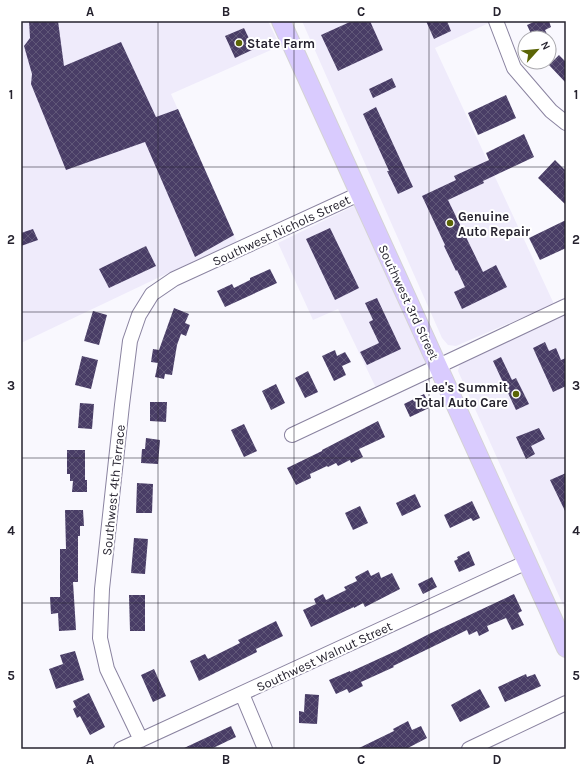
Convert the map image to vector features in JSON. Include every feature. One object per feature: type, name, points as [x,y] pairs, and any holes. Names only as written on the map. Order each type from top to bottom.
[{"type":"main road","name":"Southwest 3rd Street","points":[[281,21],[566,648]]},
{"type":"street","points":[[496,21],[514,68],[551,111],[566,123]]},
{"type":"street","name":"Southwest Nichols Street","points":[[203,267],[359,194]]},
{"type":"street","name":"Southwest 4th Terrace","points":[[141,740],[107,669],[100,638],[102,589],[130,341],[139,315],[152,294],[174,279],[203,267]]},
{"type":"street","points":[[292,435],[566,306]]},
{"type":"street","name":"Southwest Walnut Street","points":[[121,749],[527,562]]},
{"type":"street","points":[[242,694],[265,749]]},
{"type":"street","points":[[469,749],[566,703]]},
{"type":"shaded area","points":[[21,21],[268,21],[280,46],[171,94],[237,242],[21,343]]},
{"type":"shaded area","points":[[302,21],[491,22],[435,48],[554,304],[456,346],[448,345],[442,338]]},
{"type":"shaded area","points":[[356,205],[433,362],[376,388],[338,309],[313,320],[278,243]]},
{"type":"shaded area","points":[[566,310],[566,606],[564,607],[458,371],[460,364]]},
{"type":"building","points":[[29,21],[58,21],[64,66],[121,42],[156,117],[178,109],[234,235],[195,257],[145,142],[66,170],[31,84],[32,74],[24,46],[30,38]]},
{"type":"building","points":[[352,21],[370,21],[383,50],[338,71],[321,35]]},
{"type":"building","points":[[426,21],[447,21],[451,31],[434,39]]},
{"type":"building","points":[[536,21],[549,21],[551,27],[545,30],[529,30],[527,25]]},
{"type":"building","name":"State Farm","points":[[244,28],[254,49],[235,58],[225,36]]},
{"type":"building","points":[[559,55],[566,62],[566,83],[554,70],[557,70],[557,57]]},
{"type":"building","points":[[392,78],[396,87],[373,98],[369,89]]},
{"type":"building","points":[[506,95],[516,118],[478,135],[468,113]]},
{"type":"building","points":[[376,107],[413,187],[398,194],[363,114]]},
{"type":"building","points":[[524,134],[534,157],[483,181],[484,183],[448,200],[483,272],[496,265],[507,287],[462,309],[454,292],[465,287],[444,246],[445,245],[422,196],[456,180],[454,176],[489,160],[486,153]]},
{"type":"building","points":[[555,160],[566,171],[566,205],[538,178]]},
{"type":"building","points":[[566,220],[566,248],[540,260],[529,238]]},
{"type":"building","points":[[330,228],[359,288],[335,300],[306,239]]},
{"type":"building","points":[[33,229],[38,240],[21,246],[21,233]]},
{"type":"building","points":[[146,246],[156,266],[109,288],[99,269]]},
{"type":"building","points":[[270,269],[277,283],[225,307],[217,291],[232,284],[234,288],[250,280],[250,278]]},
{"type":"building","points":[[377,298],[401,349],[367,365],[360,352],[379,343],[369,322],[373,320],[365,303]]},
{"type":"building","points":[[174,308],[189,314],[185,323],[190,325],[186,336],[181,334],[177,345],[172,375],[165,374],[164,379],[155,377],[158,363],[151,362],[153,349],[159,350]]},
{"type":"building","points":[[93,311],[107,315],[99,345],[84,341]]},
{"type":"building","points":[[545,342],[549,351],[556,348],[561,360],[566,358],[566,386],[553,392],[533,348]]},
{"type":"building","points":[[335,350],[337,356],[345,352],[351,362],[342,366],[346,375],[334,381],[322,356]]},
{"type":"building","points":[[82,356],[98,360],[91,389],[75,385]]},
{"type":"building","name":"Lee's Summit Total Auto Care","points":[[501,357],[512,380],[516,378],[529,404],[516,410],[493,361]]},
{"type":"building","points":[[308,371],[318,392],[305,398],[295,378]]},
{"type":"building","points":[[276,384],[285,403],[271,410],[262,391]]},
{"type":"building","points":[[424,394],[431,407],[410,417],[404,404]]},
{"type":"building","points":[[150,402],[167,402],[166,422],[150,421]]},
{"type":"building","points":[[80,403],[94,404],[92,429],[78,428]]},
{"type":"building","points":[[378,421],[385,437],[359,449],[363,457],[351,463],[350,460],[338,466],[336,463],[328,467],[327,466],[310,474],[311,478],[296,485],[287,468]]},
{"type":"building","points":[[244,424],[257,451],[244,457],[231,430]]},
{"type":"building","points":[[539,428],[545,439],[531,446],[535,454],[526,459],[516,437]]},
{"type":"building","points":[[146,438],[160,440],[158,464],[141,463],[142,449],[145,449]]},
{"type":"building","points":[[67,450],[85,450],[85,480],[87,480],[87,492],[72,492],[73,481],[70,481],[70,474],[67,474]]},
{"type":"building","points":[[566,473],[566,513],[550,480]]},
{"type":"building","points":[[137,483],[153,484],[152,513],[136,513]]},
{"type":"building","points":[[415,494],[421,507],[402,516],[396,503]]},
{"type":"building","points":[[472,501],[480,518],[473,521],[471,518],[450,528],[444,515]]},
{"type":"building","points":[[360,506],[368,523],[353,530],[345,513]]},
{"type":"building","points":[[65,510],[83,510],[84,526],[80,526],[80,536],[78,536],[78,582],[73,582],[76,630],[59,631],[58,613],[51,614],[50,597],[60,597],[60,549],[66,549]]},
{"type":"building","points":[[134,538],[148,539],[145,574],[131,573]]},
{"type":"building","points":[[469,551],[475,565],[459,572],[454,561],[458,559],[457,557]]},
{"type":"building","points":[[368,570],[371,576],[379,572],[381,578],[392,573],[400,589],[365,607],[363,603],[311,627],[303,610],[316,604],[314,599],[323,594],[326,600],[346,590],[344,587],[357,581],[355,577]]},
{"type":"building","points":[[432,577],[437,587],[423,594],[418,584]]},
{"type":"building","points":[[514,594],[522,611],[518,613],[524,625],[512,630],[506,618],[487,626],[489,631],[479,636],[477,631],[469,635],[467,630],[361,682],[363,686],[349,693],[347,689],[336,694],[329,680],[398,650]]},
{"type":"building","points":[[129,595],[145,595],[145,631],[130,631]]},
{"type":"building","points":[[276,621],[283,636],[256,649],[257,652],[199,681],[190,661],[205,654],[208,659],[240,643],[238,640]]},
{"type":"building","points":[[75,651],[84,680],[56,689],[49,669],[63,664],[60,655]]},
{"type":"building","points":[[154,669],[166,696],[153,702],[141,675]]},
{"type":"building","points":[[526,674],[527,677],[535,674],[541,686],[505,702],[498,687]]},
{"type":"building","points":[[480,689],[490,707],[460,722],[451,705]]},
{"type":"building","points":[[89,693],[105,727],[90,735],[80,716],[77,718],[73,709],[76,707],[73,701]]},
{"type":"building","points":[[305,694],[319,695],[317,724],[299,723],[299,711],[304,712]]},
{"type":"building","points":[[408,721],[412,730],[421,726],[427,738],[406,749],[357,749],[394,731],[393,729]]},
{"type":"building","points":[[231,726],[236,737],[211,749],[182,749]]},
{"type":"place","name":"State Farm","points":[[239,43]]},
{"type":"place","name":"Genuine Auto Repair","points":[[450,223]]},
{"type":"place","name":"Lee's Summit Total Auto Care","points":[[516,394]]}]
